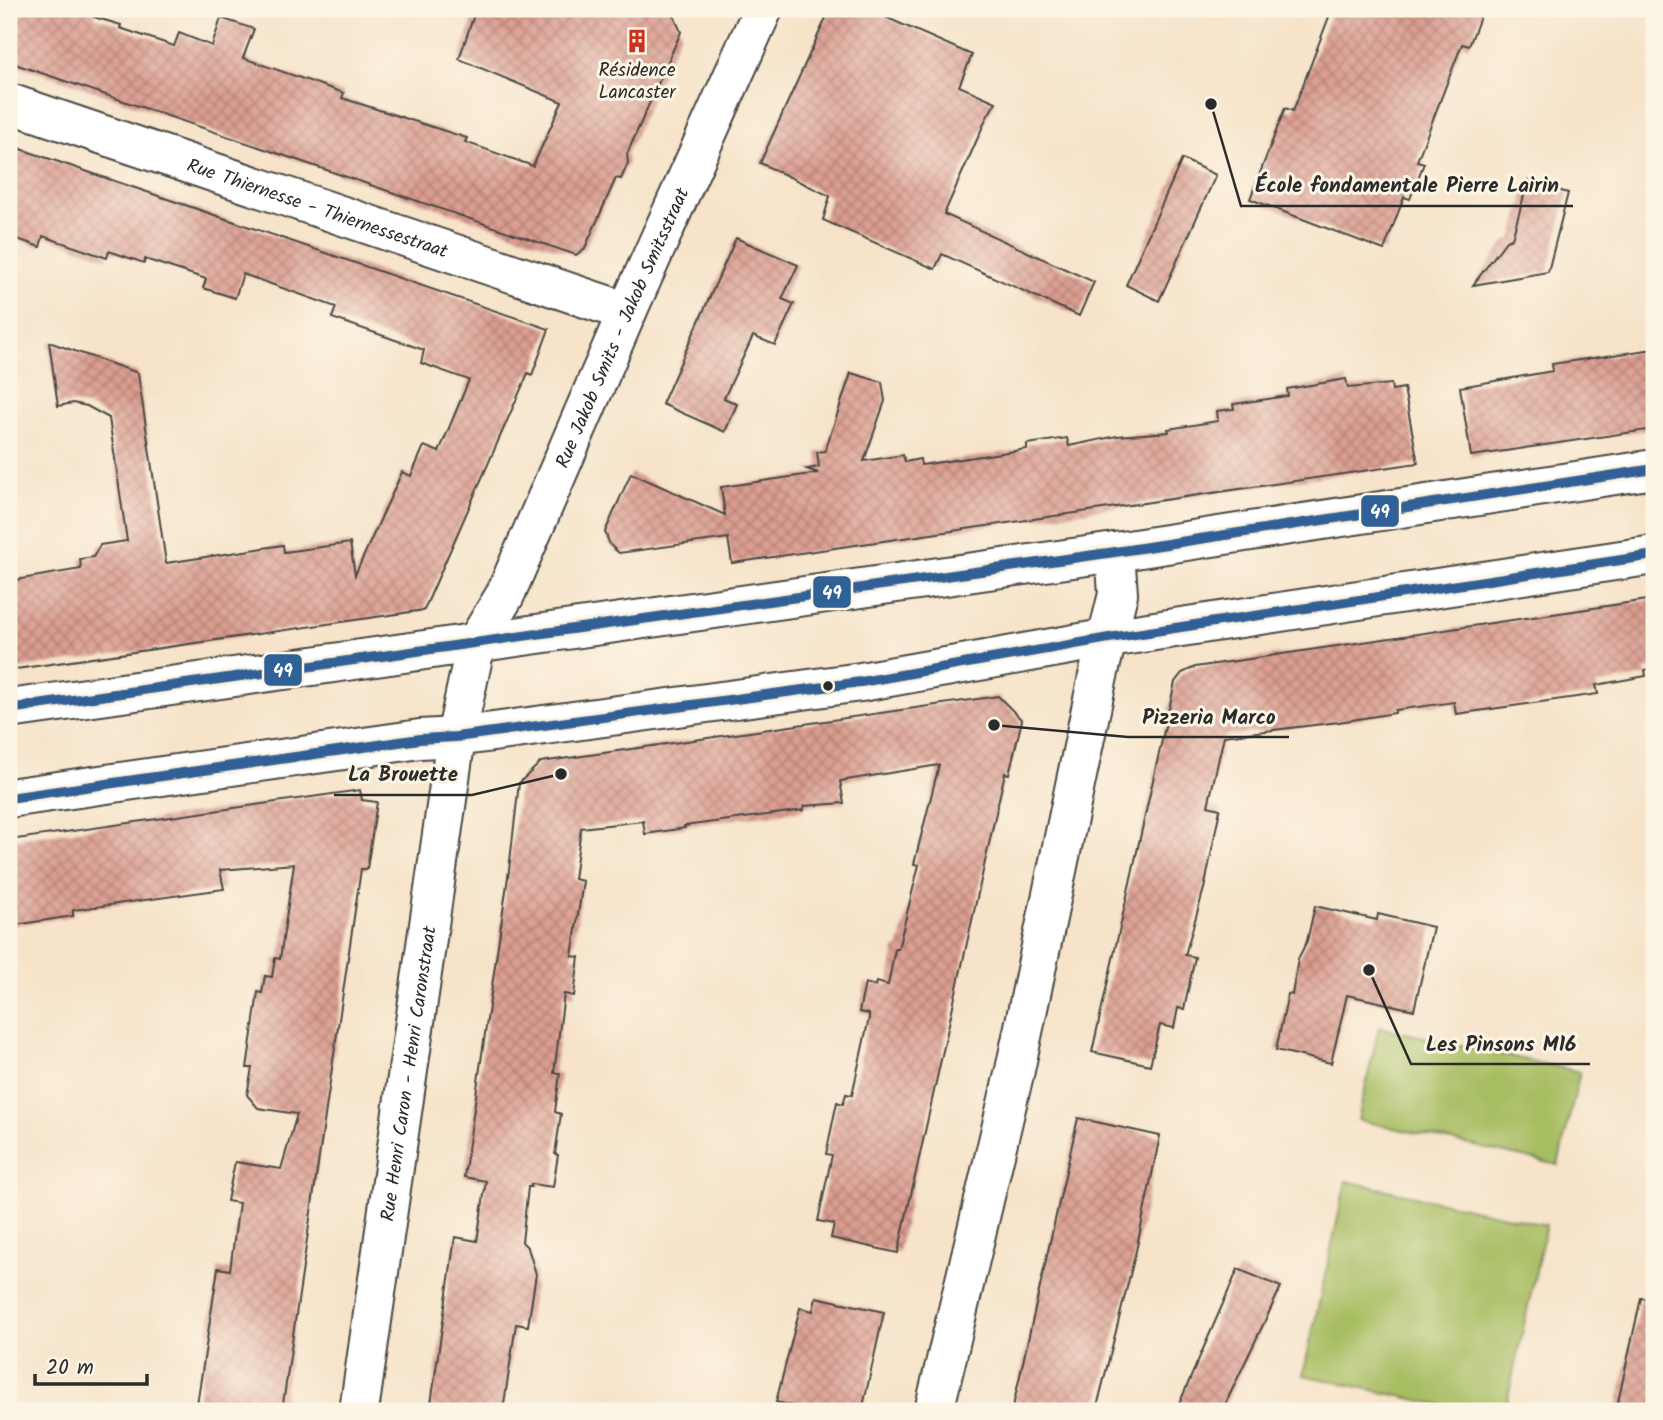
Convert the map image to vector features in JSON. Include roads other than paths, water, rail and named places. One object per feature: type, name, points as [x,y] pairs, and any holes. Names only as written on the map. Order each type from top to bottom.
[{"type":"street","name":"Rue Jakob Smits - Jakob Smitsstraat","points":[[456,737],[476,643],[505,595],[755,11]]},
{"type":"street","name":"Rue Thiernesse - Thiernessestraat","points":[[9,103],[627,313]]},
{"type":"street","points":[[9,709],[1115,552],[1654,469]]},
{"type":"street","points":[[934,1411],[1015,1070],[1097,676],[1109,638],[1118,594],[1115,552]]},
{"type":"street","points":[[9,798],[421,738],[456,737],[861,682],[1109,638],[1654,555]]},
{"type":"street","name":"Rue Henri Caron - Henri Caronstraat","points":[[359,1411],[456,737]]},
{"type":"place","name":"Résidence Lancaster","points":[[637,41]]},
{"type":"place","name":"École fondamentale Pierre Lairin","points":[[1211,104]]},
{"type":"place","name":"Pizzeria Marco","points":[[994,725]]},
{"type":"place","name":"La Brouette","points":[[561,774]]},
{"type":"place","name":"Les Pinsons M16","points":[[1369,970]]}]
